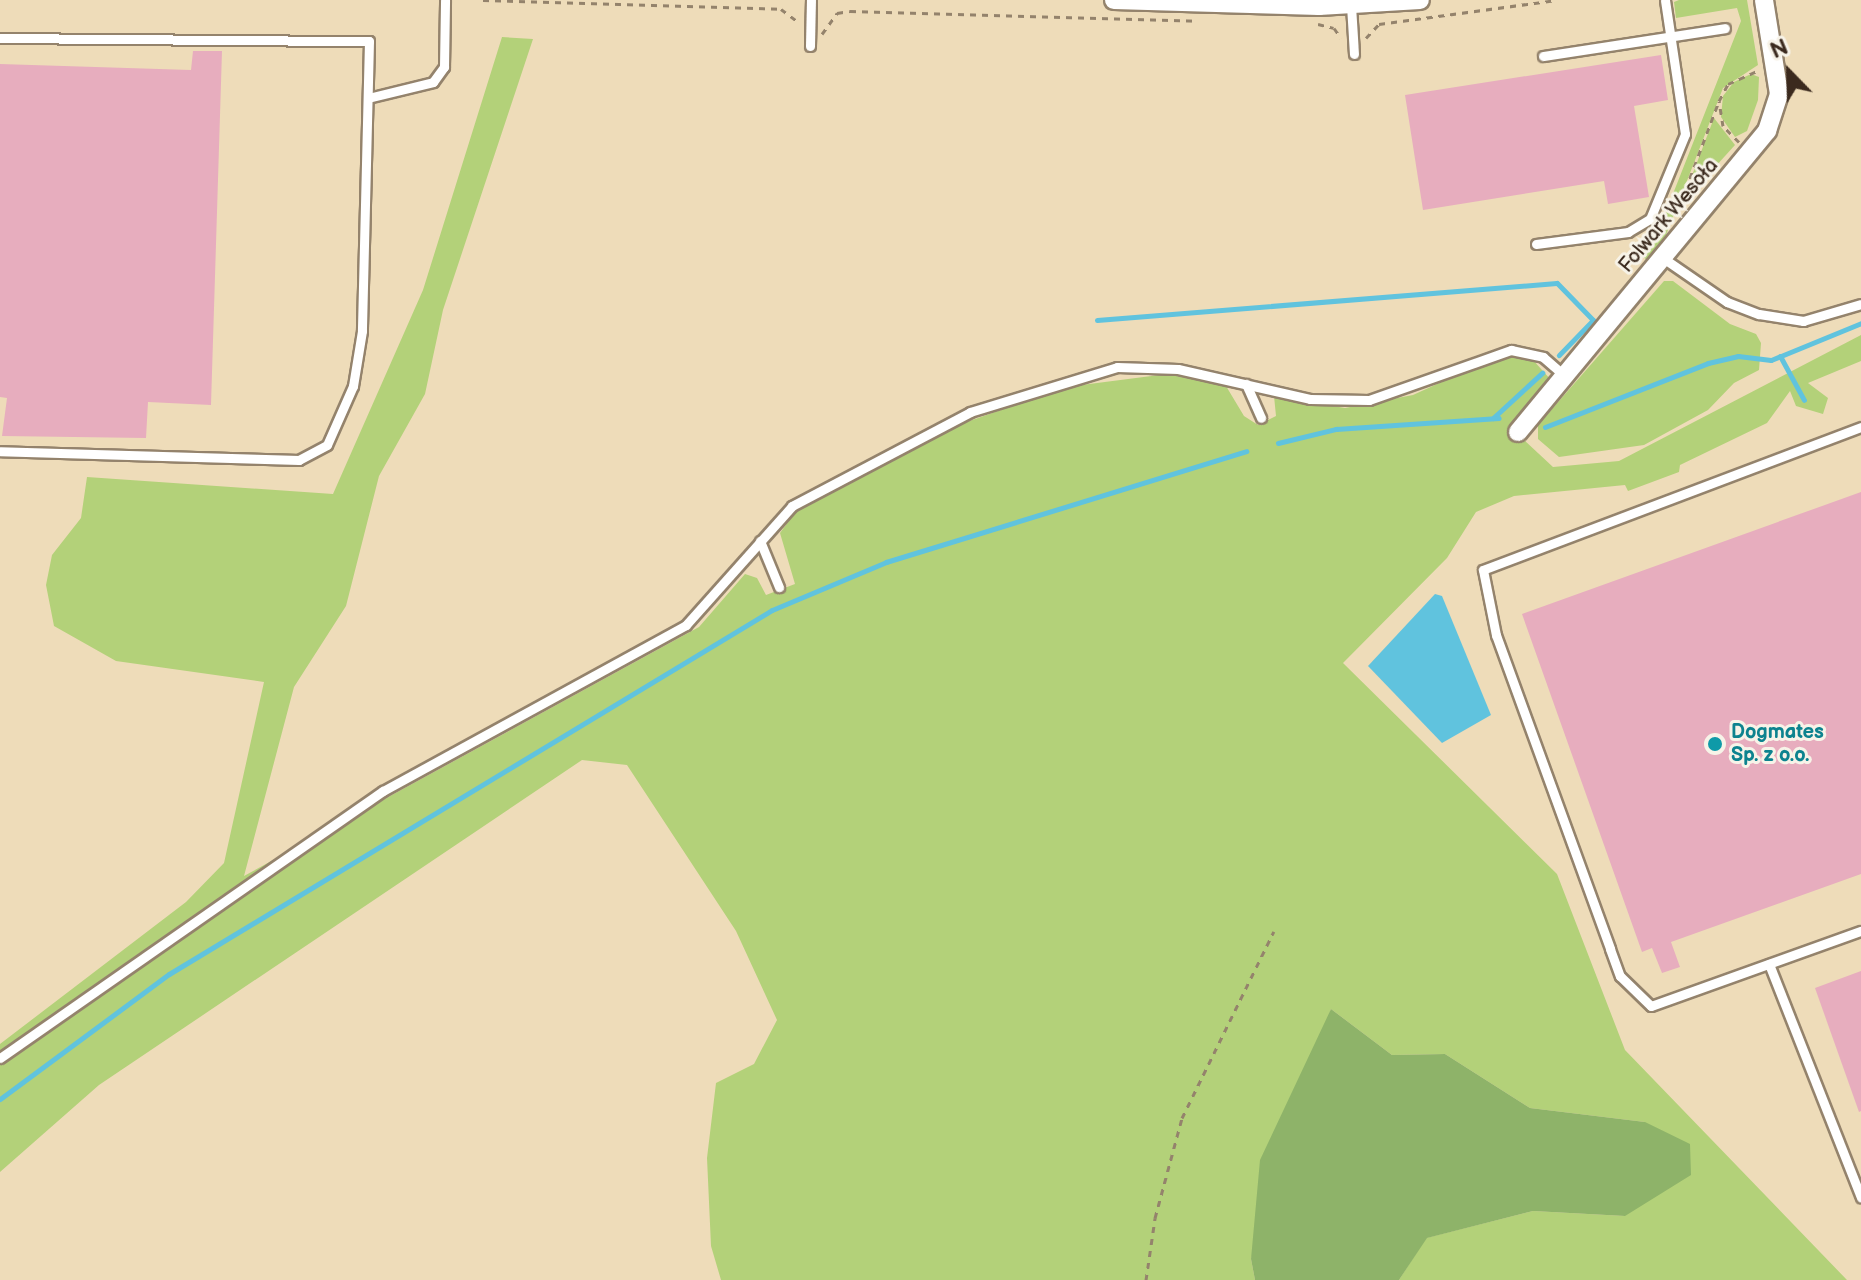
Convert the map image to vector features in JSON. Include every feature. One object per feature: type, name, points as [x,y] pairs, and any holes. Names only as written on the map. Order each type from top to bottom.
[{"type":"street","points":[[1114,0],[1351,5],[1420,0]]},
{"type":"street","name":"Folwark Wesoła","points":[[1518,432],[1757,146],[1776,113],[1778,75],[1764,0]]},
{"type":"lane","points":[[368,98],[433,82],[444,67],[445,0]]},
{"type":"lane","points":[[810,46],[811,0]]},
{"type":"lane","points":[[1536,244],[1628,232],[1650,219],[1685,134],[1665,0]]},
{"type":"lane","points":[[1351,5],[1354,54]]},
{"type":"lane","points":[[1543,56],[1725,28]]},
{"type":"lane","points":[[0,38],[369,41],[362,331],[353,386],[327,445],[299,460],[0,451]]},
{"type":"lane","points":[[1663,258],[1727,302],[1759,314],[1803,321],[1861,304]]},
{"type":"lane","points":[[0,1058],[383,791],[686,625],[778,519],[815,491],[1001,399],[1117,367],[1178,369],[1310,399],[1369,400],[1511,350],[1543,357],[1564,375]]},
{"type":"lane","points":[[1246,384],[1261,418]]},
{"type":"lane","points":[[1861,427],[1483,570],[1496,635],[1620,976],[1651,1006],[1861,931]]},
{"type":"lane","points":[[760,541],[779,587]]},
{"type":"lane","points":[[1769,964],[1861,1198]]},
{"type":"path","points":[[483,0],[781,9],[799,23],[802,33],[823,34],[837,13],[850,11],[1208,21]]},
{"type":"path","points":[[1316,24],[1334,28],[1343,42],[1364,42],[1379,24],[1556,0]]},
{"type":"path","points":[[1673,224],[1719,101],[1736,78],[1761,70]]},
{"type":"path","points":[[1719,101],[1723,126],[1741,143]]},
{"type":"path","points":[[1146,1280],[1155,1218],[1182,1118],[1274,931]]},
{"type":"green space","points":[[1747,0],[1758,65],[1723,88],[1666,235],[1647,260],[1642,256],[1647,244],[1656,237],[1741,21],[1737,8],[1676,18],[1674,2]]},
{"type":"green space","points":[[502,37],[533,39],[443,310],[425,394],[379,476],[346,606],[294,687],[244,876],[699,627],[745,574],[757,578],[766,595],[795,584],[780,533],[796,511],[958,425],[1066,387],[1167,374],[1226,386],[1244,416],[1258,425],[1276,416],[1274,396],[1345,408],[1413,395],[1483,363],[1510,357],[1533,360],[1551,380],[1511,428],[1553,467],[1619,461],[1861,335],[1861,361],[1808,383],[1828,398],[1823,414],[1796,406],[1790,391],[1767,423],[1680,465],[1679,472],[1628,491],[1625,485],[1514,496],[1476,512],[1447,558],[1343,663],[1557,874],[1625,1050],[1847,1280],[1399,1280],[1426,1238],[1533,1211],[1625,1216],[1645,1122],[1530,1108],[1445,1054],[1392,1055],[1331,1009],[1251,1259],[1255,1280],[721,1280],[711,1246],[707,1158],[716,1083],[754,1064],[777,1020],[736,931],[627,765],[582,760],[99,1085],[0,1172],[0,1044],[186,902],[224,863],[264,682],[116,661],[54,626],[46,585],[52,555],[81,518],[87,477],[333,494],[423,290]]},
{"type":"green space","points":[[1751,74],[1759,77],[1758,100],[1747,131],[1735,137],[1721,117],[1723,96],[1734,82]]},
{"type":"green space","points":[[1714,118],[1735,145],[1696,188],[1691,178]]},
{"type":"green space","points":[[1664,281],[1673,281],[1730,324],[1756,334],[1761,343],[1759,370],[1734,383],[1708,410],[1644,445],[1559,457],[1538,439],[1538,425]]},
{"type":"green space","points":[[1331,1009],[1392,1055],[1445,1054],[1530,1108],[1645,1122],[1690,1144],[1691,1175],[1625,1216],[1533,1211],[1427,1238],[1399,1280],[1255,1280],[1251,1259],[1260,1160]]},
{"type":"water","points":[[1435,594],[1442,596],[1491,715],[1442,743],[1368,666]]},
{"type":"building","points":[[193,51],[222,51],[211,405],[148,402],[146,438],[2,436],[7,398],[0,397],[0,64],[191,70]]},
{"type":"building","points":[[1661,55],[1668,100],[1634,106],[1649,197],[1608,204],[1604,181],[1423,210],[1405,95]]},
{"type":"building","name":"Dogmates Sp. z o.o.","points":[[1861,492],[1861,874],[1671,942],[1680,967],[1662,973],[1652,948],[1642,952],[1522,614]]},
{"type":"building","points":[[1861,971],[1861,1111],[1859,1112],[1815,988]]},
{"type":"waterway","points":[[1097,320],[1557,283],[1593,320],[1559,355]]},
{"type":"waterway","points":[[1545,427],[1708,363],[1738,356],[1771,360],[1861,323]]},
{"type":"waterway","points":[[1780,356],[1804,400]]},
{"type":"waterway","points":[[1493,418],[1542,373]]},
{"type":"waterway","points":[[1278,443],[1336,429],[1499,418]]},
{"type":"waterway","points":[[0,1099],[169,974],[772,610],[886,562],[1246,451]]},
{"type":"place","name":"Dogmates Sp. z o.o.","points":[[1715,744]]}]
